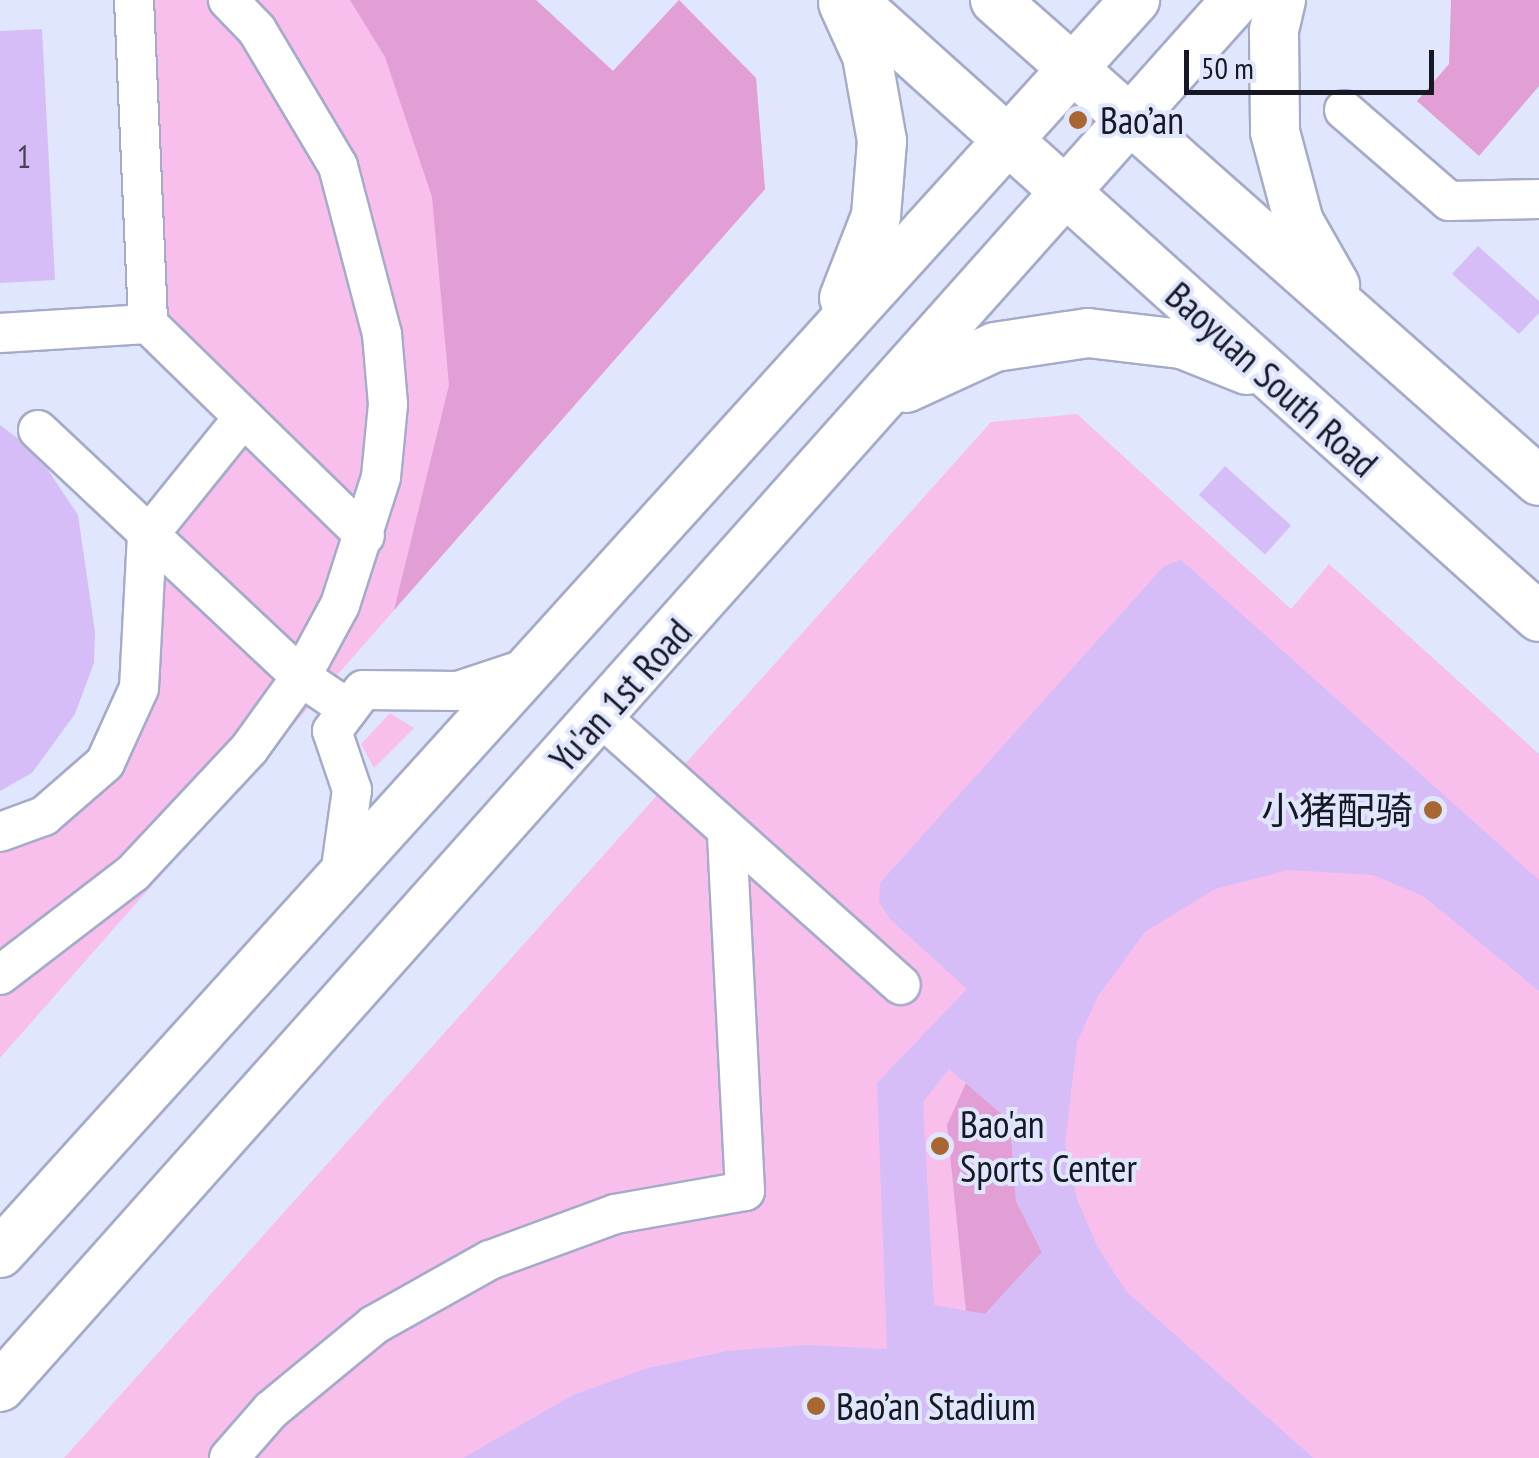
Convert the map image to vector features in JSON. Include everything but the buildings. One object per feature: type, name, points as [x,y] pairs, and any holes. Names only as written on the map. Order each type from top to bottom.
[{"type":"main road","points":[[814,348],[866,252],[881,178],[878,98],[842,0]]},
{"type":"main road","name":"Baoyuan South Road","points":[[852,0],[1539,618]]},
{"type":"main road","points":[[994,0],[1539,480]]},
{"type":"main road","points":[[0,1254],[814,348],[1136,0]]},
{"type":"main road","name":"Yu'an 1st Road","points":[[0,1387],[872,415],[1236,0]]},
{"type":"main road","points":[[1281,0],[1272,86],[1284,178],[1315,254],[1360,320]]},
{"type":"main road","points":[[872,415],[950,363],[1041,337],[1088,333],[1182,344],[1226,359],[1292,396]]},
{"type":"street","points":[[134,0],[148,324],[364,536]]},
{"type":"street","points":[[0,975],[133,874],[249,749],[302,677],[340,605],[380,477],[388,404],[365,250],[338,166],[306,107],[257,30],[228,0]]},
{"type":"street","points":[[1344,110],[1448,201],[1539,200]]},
{"type":"street","points":[[0,332],[148,324]]},
{"type":"street","points":[[0,832],[76,793],[127,725],[144,647],[147,536],[243,418]]},
{"type":"street","points":[[38,430],[302,677],[346,708]]},
{"type":"street","points":[[340,875],[352,790],[332,731],[346,708],[374,686],[429,694],[487,684],[526,668]]},
{"type":"street","points":[[600,717],[901,985]]},
{"type":"street","points":[[229,1458],[270,1410],[374,1325],[490,1260],[615,1214],[746,1191],[727,831]]},
{"type":"shaded area","points":[[134,0],[536,0],[613,71],[679,0],[756,78],[765,189],[0,1058],[0,832],[127,725],[147,537],[243,418],[148,324]]},
{"type":"shaded area","points":[[350,0],[536,0],[613,71],[679,0],[756,78],[765,189],[394,610],[449,385],[432,197],[385,57]]},
{"type":"shaded area","points":[[1451,0],[1539,0],[1539,86],[1479,156],[1417,101],[1449,64]]},
{"type":"shaded area","name":"Bao'an Sports Center","points":[[1077,414],[1291,609],[1329,564],[1539,754],[1539,1458],[64,1458],[991,422]]},
{"type":"shaded area","points":[[390,713],[414,728],[374,768],[361,744]]},
{"type":"shaded area","points":[[966,1083],[1010,1121],[1016,1201],[1042,1252],[985,1314],[966,1311],[947,1125]]},
{"type":"place","name":"Bao’an","points":[[1078,120]]},
{"type":"place","name":"小猪配骑","points":[[1433,810]]},
{"type":"place","name":"Bao'an Sports Center","points":[[940,1146]]},
{"type":"place","name":"Bao’an Stadium","points":[[816,1406]]}]
